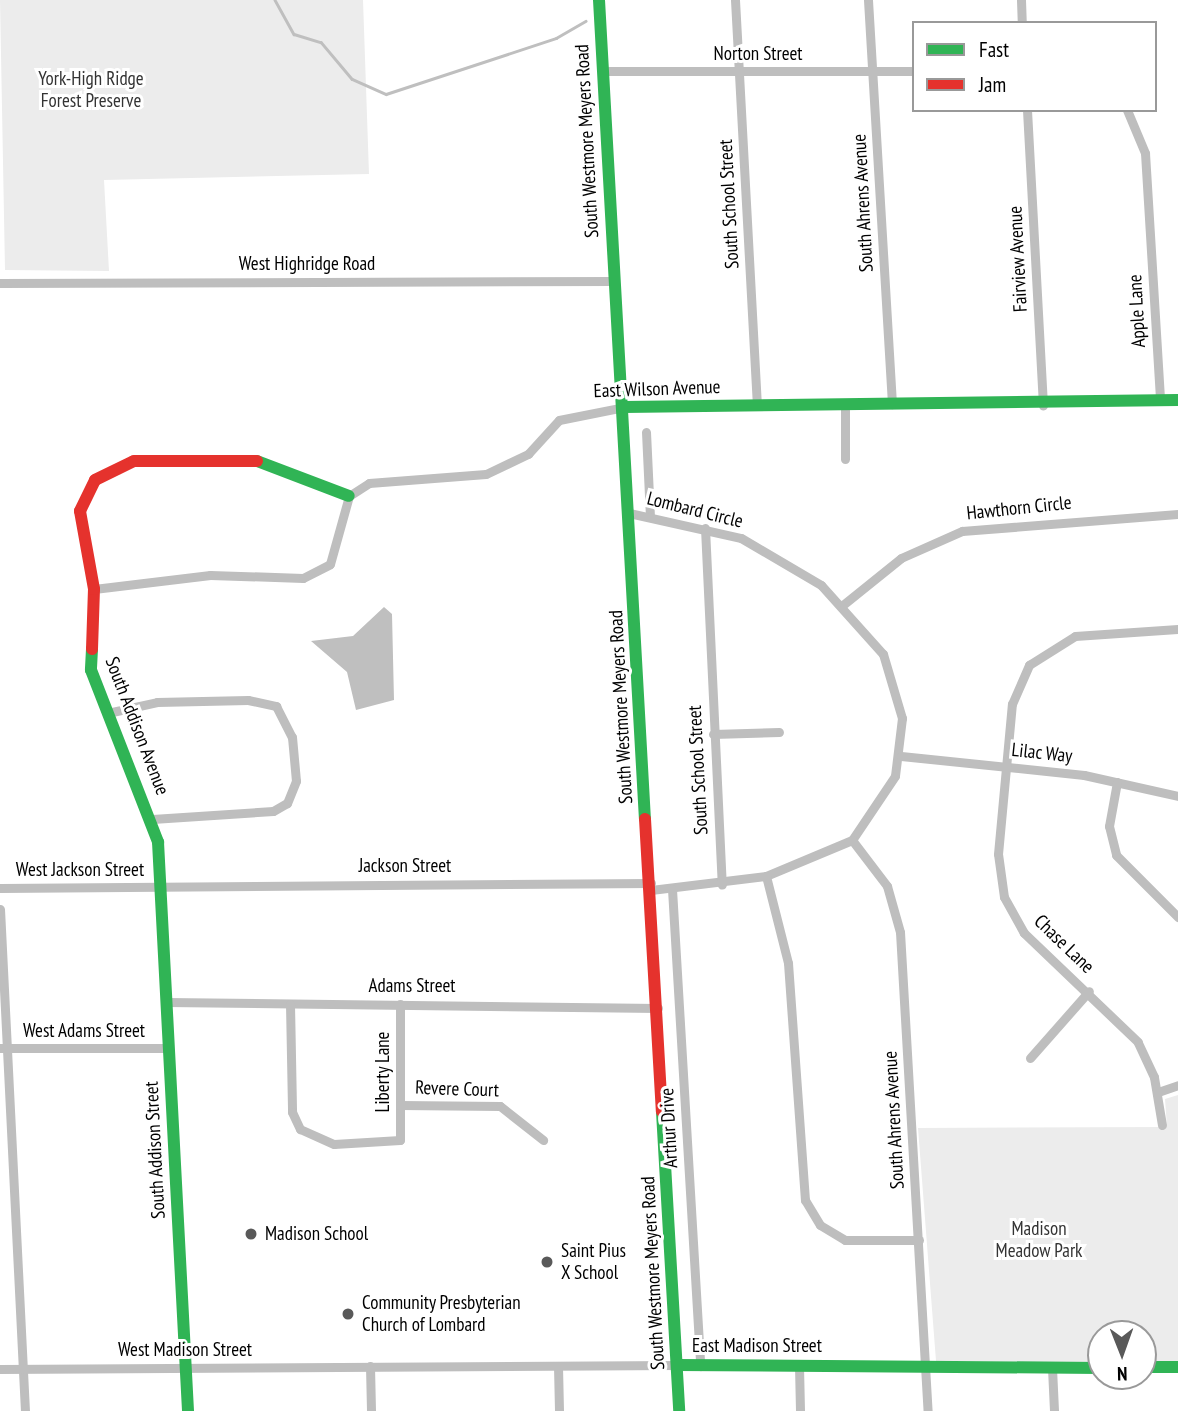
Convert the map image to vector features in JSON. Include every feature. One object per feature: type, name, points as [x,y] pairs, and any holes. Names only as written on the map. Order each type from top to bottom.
[{"type":"street","name":"South Westmore Meyers Road","points":[[599,0],[679,1411]]},
{"type":"street","name":"South School Street","points":[[735,0],[757,405]]},
{"type":"street","name":"South Ahrens Avenue","points":[[868,0],[892,404]]},
{"type":"street","points":[[1021,0],[1022,21]]},
{"type":"street","name":"Norton Street","points":[[603,71],[912,71]]},
{"type":"street","name":"Fairview Avenue","points":[[1027,112],[1043,406]]},
{"type":"street","name":"Apple Lane","points":[[1128,112],[1145,153],[1160,401]]},
{"type":"street","name":"West Highridge Road","points":[[0,283],[615,281]]},
{"type":"street","name":"East Wilson Avenue","points":[[349,496],[383,478],[486,474],[528,454],[559,420],[624,407],[845,404],[1043,406],[1178,400]]},
{"type":"street","points":[[845,404],[845,459]]},
{"type":"street","points":[[646,432],[650,516]]},
{"type":"street","name":"South Addison Avenue","points":[[160,887],[152,819],[89,657],[94,589],[80,525],[85,496],[95,480],[124,463],[231,459],[292,468],[349,496]]},
{"type":"street","points":[[94,589],[211,575],[303,578],[330,564],[349,496]]},
{"type":"street","name":"Lombard Circle","points":[[629,513],[705,528],[780,557],[844,604],[877,645],[895,681],[901,756],[883,802],[852,840],[766,876],[722,885],[672,889],[651,887]]},
{"type":"street","name":"Hawthorn Circle","points":[[844,604],[901,558],[962,531],[1178,514]]},
{"type":"street","name":"South School Street","points":[[705,528],[722,885]]},
{"type":"street","name":"Chase Lane","points":[[1162,1125],[1158,1092],[1138,1042],[1089,991],[1035,945],[1004,897],[998,861],[1012,704],[1028,665],[1074,636],[1178,629]]},
{"type":"street","points":[[112,712],[157,702],[248,700],[276,706],[293,739],[293,790],[273,811],[152,819]]},
{"type":"street","points":[[713,734],[779,732]]},
{"type":"street","name":"Lilac Way","points":[[901,756],[1117,782],[1178,796]]},
{"type":"street","points":[[1117,782],[1109,825],[1116,855],[1178,917]]},
{"type":"street","name":"South Ahrens Avenue","points":[[852,840],[887,886],[898,918],[929,1411]]},
{"type":"street","points":[[766,876],[788,963],[801,1180],[811,1212],[830,1233],[861,1243],[919,1240]]},
{"type":"street","name":"Jackson Street","points":[[160,887],[651,887]]},
{"type":"street","name":"West Jackson Street","points":[[0,888],[160,887]]},
{"type":"street","name":"South Addison Street","points":[[160,887],[188,1411]]},
{"type":"street","name":"Arthur Drive","points":[[672,889],[700,1366]]},
{"type":"street","points":[[0,909],[4,1048],[25,1411]]},
{"type":"street","points":[[1030,1058],[1089,991]]},
{"type":"street","name":"Adams Street","points":[[166,1002],[657,1007]]},
{"type":"street","name":"Liberty Lane","points":[[290,1004],[290,1100],[300,1129],[328,1143],[400,1140],[400,1004]]},
{"type":"street","name":"West Adams Street","points":[[4,1048],[168,1048]]},
{"type":"street","points":[[1158,1092],[1178,1085]]},
{"type":"street","name":"Revere Court","points":[[400,1105],[500,1106],[542,1140]]},
{"type":"street","points":[[823,1244],[830,1233]]},
{"type":"street","points":[[370,1366],[371,1411]]},
{"type":"street","name":"East Madison Street","points":[[370,1366],[1087,1368]]},
{"type":"street","name":"West Madison Street","points":[[0,1369],[370,1366]]},
{"type":"street","points":[[558,1366],[559,1411]]},
{"type":"street","points":[[799,1366],[800,1411]]},
{"type":"street","points":[[1157,1367],[1178,1367]]},
{"type":"street","points":[[1052,1368],[1054,1411]]},
{"type":"green space","name":"York-High Ridge Forest Preserve","points":[[0,0],[363,0],[369,174],[104,180],[109,271],[5,270]]},
{"type":"green space","name":"Madison Meadow Park","points":[[1178,1095],[1178,1362],[1157,1363],[1157,1320],[1087,1320],[1087,1363],[936,1361],[918,1128],[1167,1127],[1165,1099]]},
{"type":"shaded area","points":[[384,607],[392,614],[394,700],[356,710],[347,672],[311,641],[353,636]]},
{"type":"waterway","points":[[275,0],[294,34],[321,42],[352,79],[386,94],[556,38],[585,21]]},
{"type":"traffic: fast","points":[[599,0],[645,819]]},
{"type":"traffic: fast","points":[[624,407],[1178,400]]},
{"type":"traffic: fast","points":[[257,461],[349,496]]},
{"type":"traffic: fast","points":[[92,649],[91,670],[158,842],[188,1411]]},
{"type":"traffic: fast","points":[[662,1112],[679,1411]]},
{"type":"traffic: fast","points":[[677,1365],[1087,1368]]},
{"type":"traffic: fast","points":[[1157,1367],[1178,1367]]},
{"type":"traffic: jam","points":[[92,649],[94,589],[80,511],[95,480],[134,461],[257,461]]},
{"type":"traffic: jam","points":[[645,819],[662,1112]]},
{"type":"place","name":"Madison School","points":[[251,1234]]},
{"type":"place","name":"Saint Pius X School","points":[[547,1262]]},
{"type":"place","name":"Community Presbyterian Church of Lombard","points":[[348,1314]]}]
